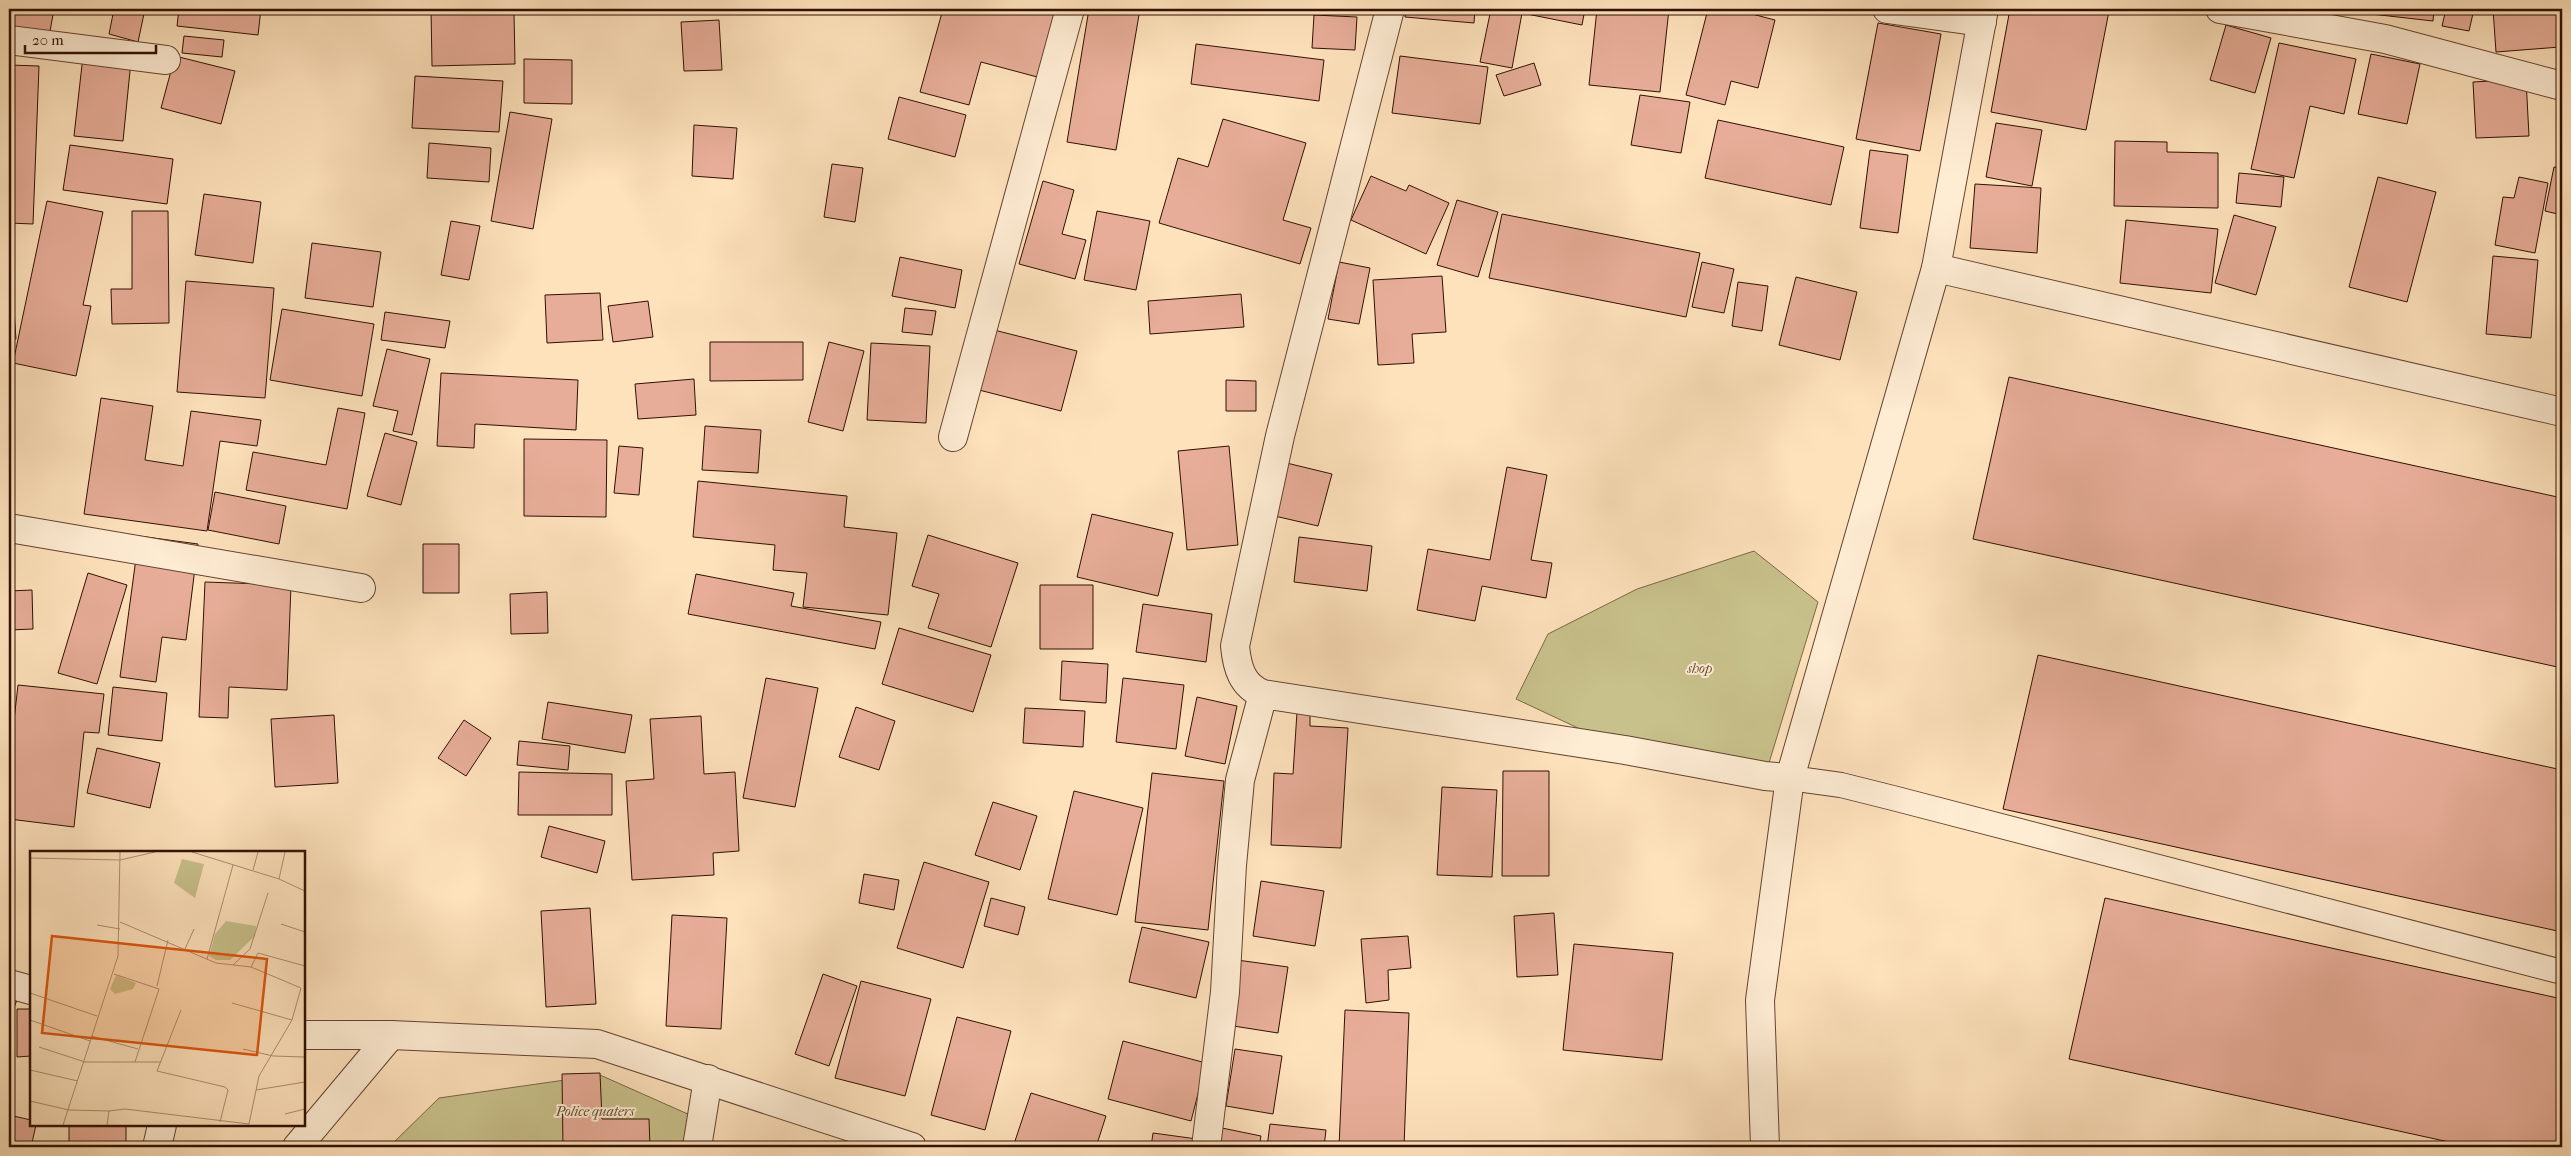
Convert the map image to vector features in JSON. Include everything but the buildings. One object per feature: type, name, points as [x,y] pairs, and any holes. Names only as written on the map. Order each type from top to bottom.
[{"type":"street","points":[[952,437],[1070,9]]},
{"type":"street","points":[[1390,9],[1280,436],[1235,646],[1236,664],[1241,676],[1255,691],[1263,694],[1615,748],[1765,776],[1790,778]]},
{"type":"street","points":[[1765,1147],[1760,1000],[1790,778],[1936,268],[1983,16],[1887,9]]},
{"type":"street","points":[[2220,9],[2385,39],[2562,86]]},
{"type":"street","points":[[9,40],[166,60]]},
{"type":"street","points":[[1936,268],[2562,412]]},
{"type":"street","points":[[9,528],[361,588]]},
{"type":"street","points":[[1206,1147],[1225,992],[1232,865],[1240,780],[1263,694]]},
{"type":"street","points":[[9,984],[30,990]]},
{"type":"street","points":[[305,1035],[391,1035],[597,1044],[912,1147]]},
{"type":"street","points":[[297,1147],[391,1035]]},
{"type":"street","points":[[697,1147],[708,1079]]},
{"type":"street","points":[[157,1147],[162,1126]]},
{"type":"lane","points":[[1790,778],[1841,786],[1893,798],[2562,972]]},
{"type":"green space","name":"shop","points":[[1754,551],[1818,602],[1765,776],[1625,750],[1516,699],[1548,634],[1637,589]]},
{"type":"green space","name":"Police quaters","points":[[600,1075],[690,1115],[685,1147],[389,1147],[439,1098]]}]
